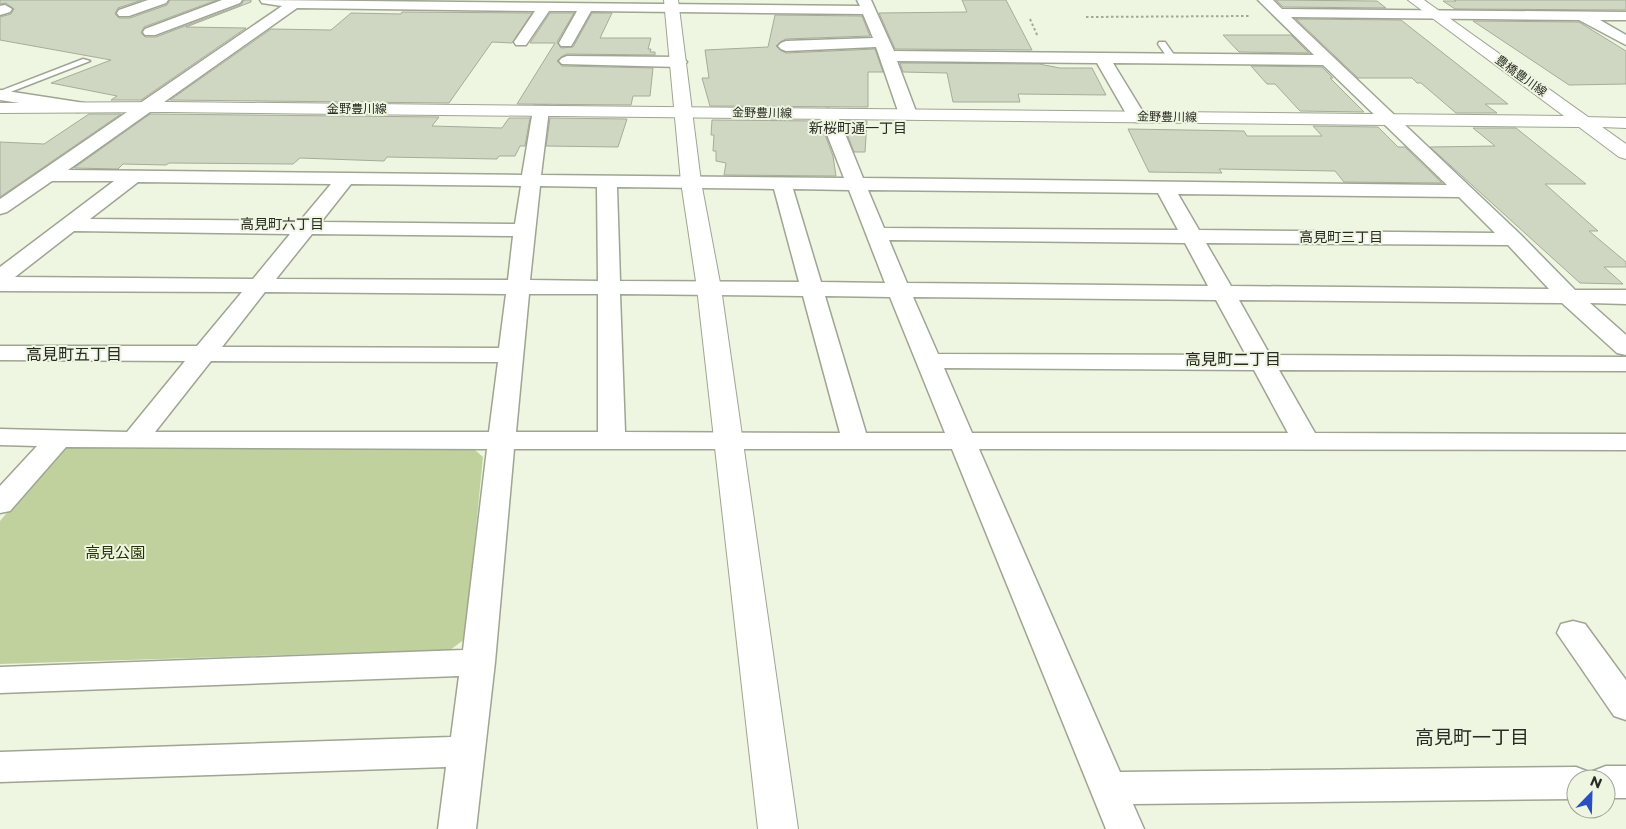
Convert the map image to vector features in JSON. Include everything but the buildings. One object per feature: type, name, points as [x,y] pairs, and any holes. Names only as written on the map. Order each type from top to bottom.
[{"type":"main road","name":"豊橋豊川線","points":[[1415,0],[1626,153]]},
{"type":"main road","points":[[671,3],[685,112],[691,182],[709,288],[778,829]]},
{"type":"main road","name":"金野豊川線","points":[[0,108],[146,106],[1626,124]]},
{"type":"street","points":[[124,13],[161,0]]},
{"type":"street","points":[[150,32],[235,0]]},
{"type":"street","points":[[267,0],[545,6],[671,3],[866,5],[888,56],[908,114]]},
{"type":"street","points":[[1265,0],[1514,239],[1569,296],[1626,348]]},
{"type":"street","points":[[1556,0],[1626,41]]},
{"type":"street","points":[[0,208],[297,2]]},
{"type":"street","points":[[521,42],[545,6]]},
{"type":"street","points":[[566,43],[587,6]]},
{"type":"street","points":[[1279,13],[1626,16]]},
{"type":"street","points":[[786,46],[882,42]]},
{"type":"street","points":[[888,56],[1327,60]]},
{"type":"street","points":[[1102,58],[1137,117]]},
{"type":"street","points":[[567,61],[679,62]]},
{"type":"street","points":[[0,95],[78,107]]},
{"type":"street","points":[[457,829],[478,662],[524,230],[541,110]]},
{"type":"street","points":[[828,114],[899,291],[1125,829]]},
{"type":"street","points":[[48,175],[1462,191]]},
{"type":"street","points":[[0,278],[133,176]]},
{"type":"street","points":[[134,440],[346,178]]},
{"type":"street","points":[[607,181],[612,440]]},
{"type":"street","points":[[782,182],[855,440]]},
{"type":"street","points":[[0,188],[28,189]]},
{"type":"street","points":[[1165,188],[1305,440]]},
{"type":"street","points":[[69,225],[524,230]]},
{"type":"street","points":[[877,234],[1192,238],[1514,239]]},
{"type":"street","points":[[0,284],[709,288],[1626,297]]},
{"type":"street","points":[[0,353],[511,355]]},
{"type":"street","points":[[929,361],[1626,364]]},
{"type":"street","points":[[0,437],[134,440],[1305,440],[1626,442]]},
{"type":"street","points":[[0,504],[60,437]]},
{"type":"street","points":[[1573,633],[1626,706]]},
{"type":"street","points":[[0,680],[478,662]]},
{"type":"street","points":[[0,767],[466,751]]},
{"type":"street","points":[[1109,788],[1566,783]]},
{"type":"lane","points":[[1162,44],[1173,59]]},
{"type":"lane","points":[[0,95],[86,61]]},
{"type":"path","points":[[1086,17],[1250,16]]},
{"type":"green space","name":"高見公園","points":[[71,447],[475,450],[483,457],[465,639],[450,650],[0,664],[0,521],[59,451]]},
{"type":"district","name":"新桜町通一丁目","points":[[858,128]]},
{"type":"district","name":"高見町六丁目","points":[[282,224]]},
{"type":"district","name":"高見町三丁目","points":[[1341,237]]},
{"type":"district","name":"高見町五丁目","points":[[74,354]]},
{"type":"district","name":"高見町二丁目","points":[[1233,359]]},
{"type":"district","name":"高見町一丁目","points":[[1472,737]]}]
